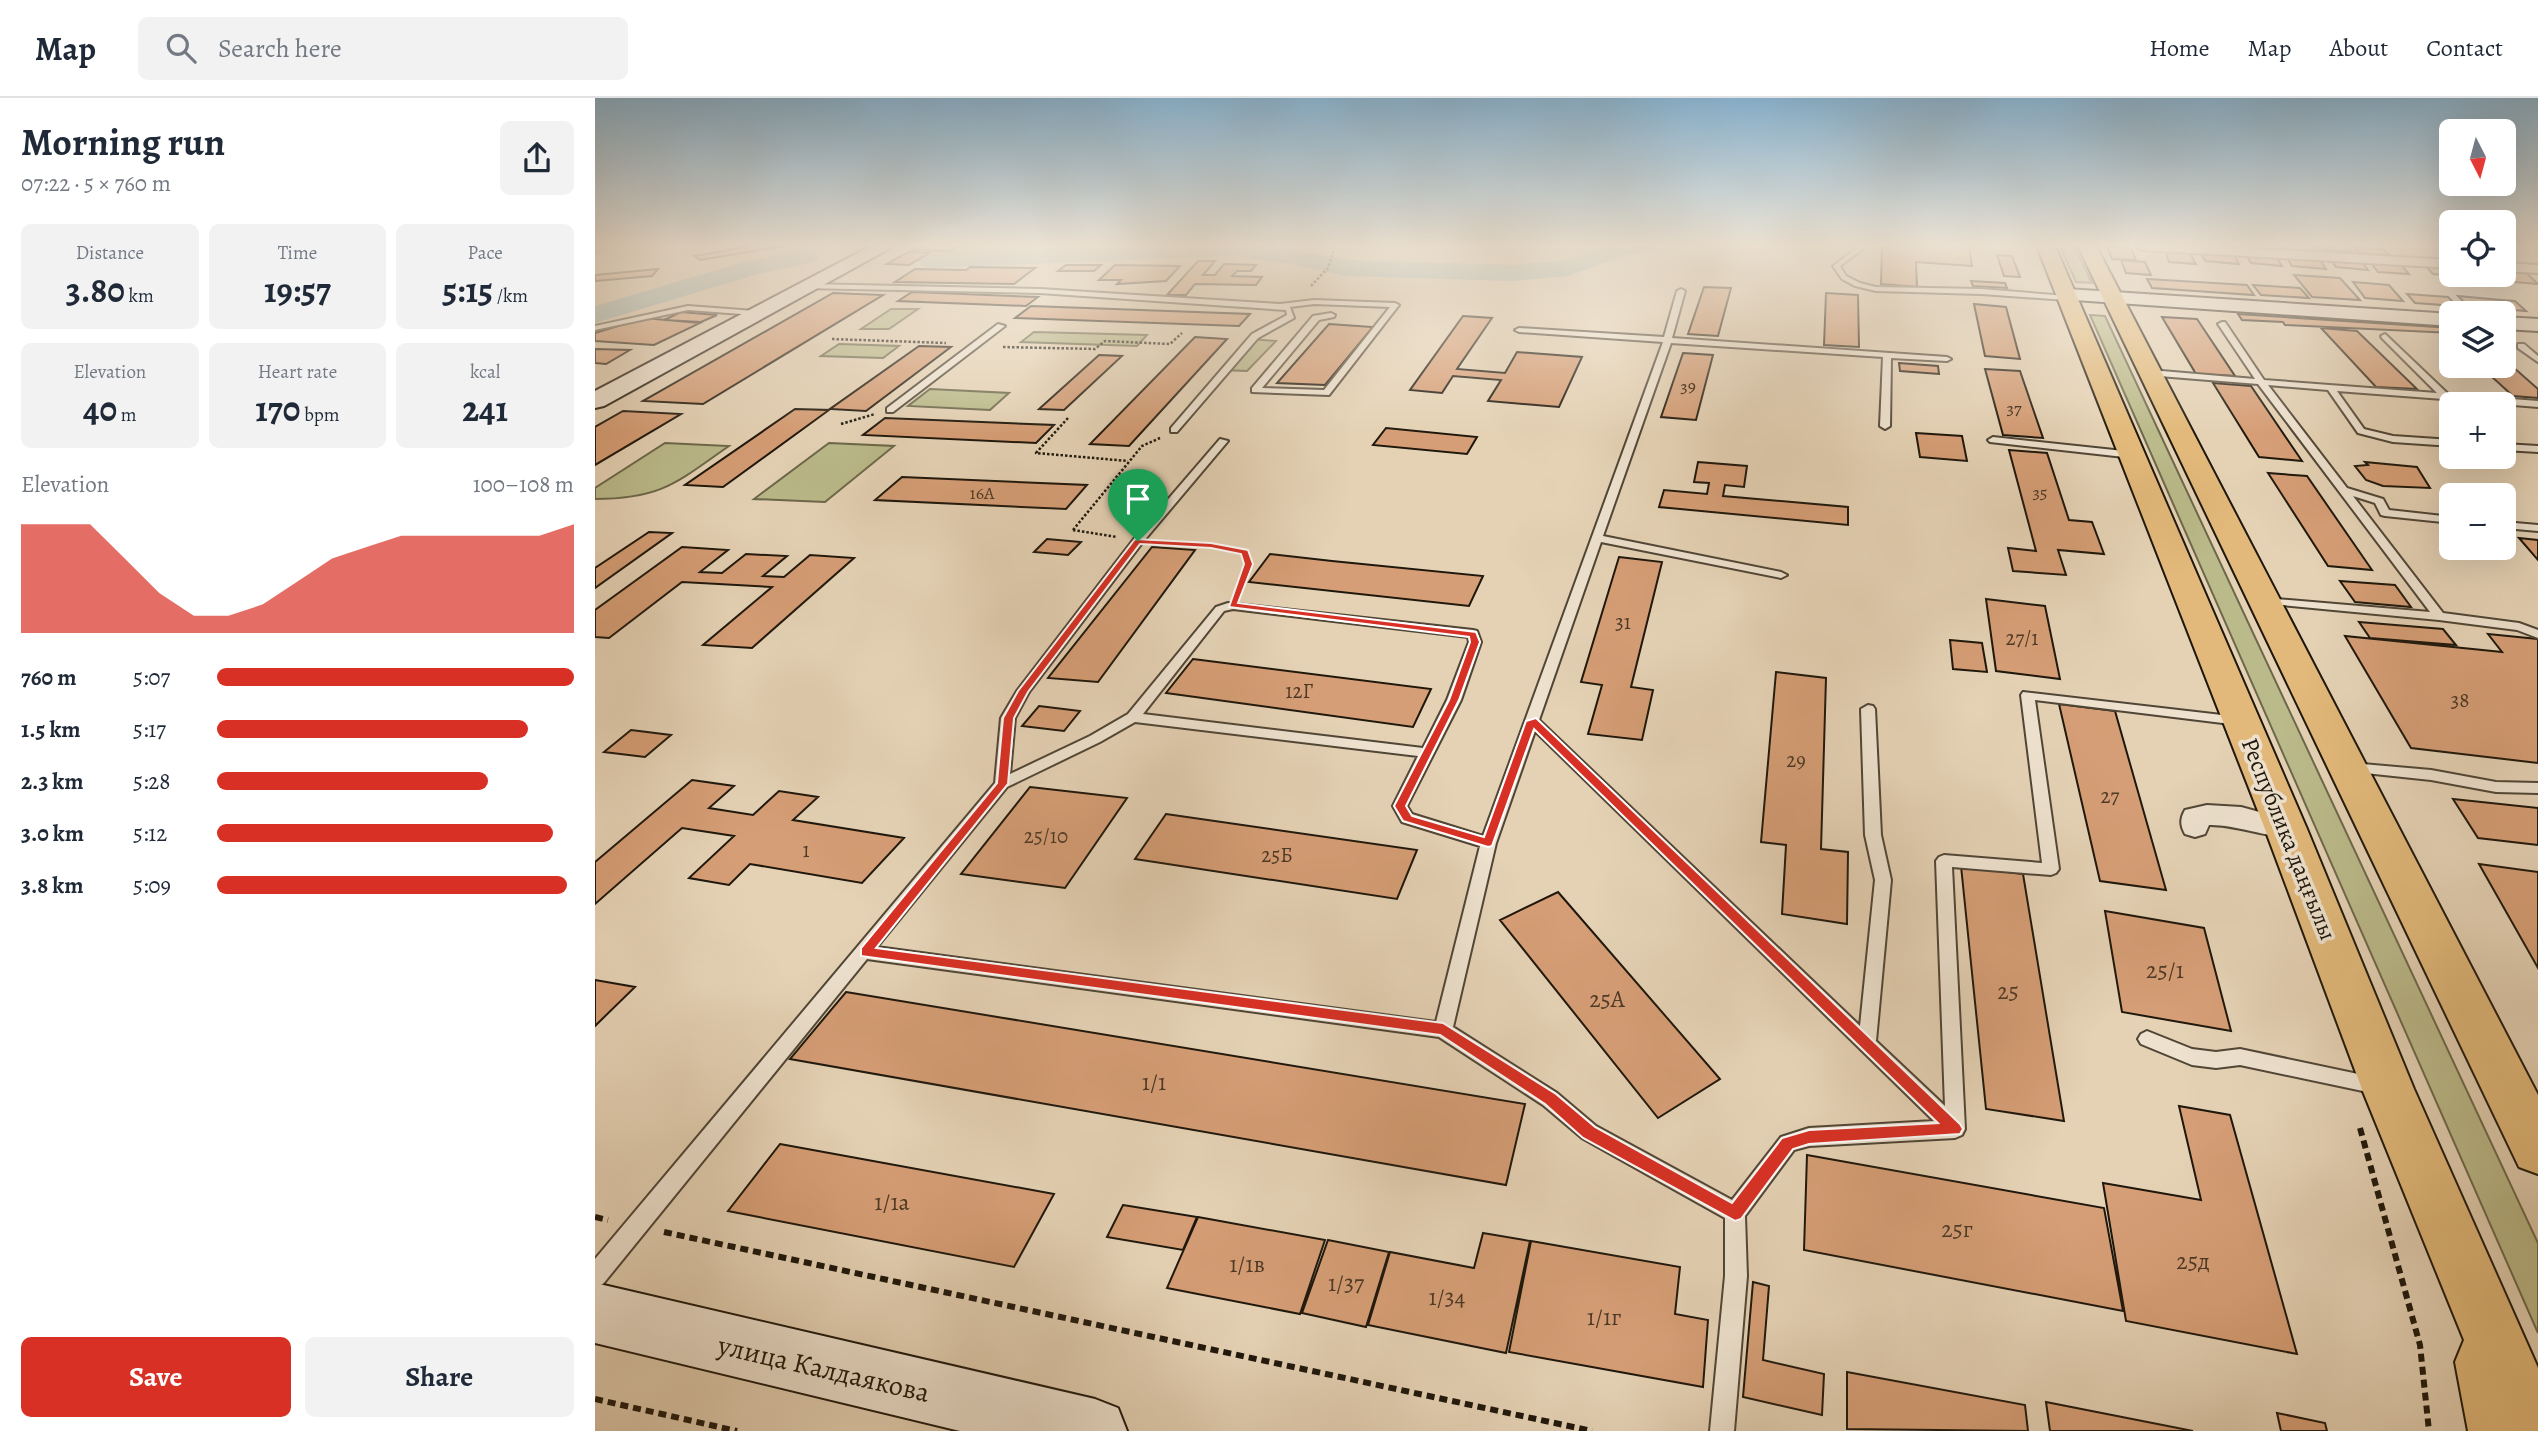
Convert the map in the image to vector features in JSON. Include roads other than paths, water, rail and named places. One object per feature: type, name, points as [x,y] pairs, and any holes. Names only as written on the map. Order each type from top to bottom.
[{"type":"main road","points":[[595,401],[764,308]]},
{"type":"main road","name":"Республика даңғылы","points":[[2072,308],[2286,828],[2388,1089],[2533,1431]]},
{"type":"main road","points":[[2118,308],[2346,768],[2536,1140]]},
{"type":"main road","points":[[2270,308],[2439,319]]},
{"type":"main road","points":[[2516,324],[2538,325]]},
{"type":"main road","points":[[2467,1270],[2500,1431]]},
{"type":"main road","name":"улица Калдаякова","points":[[595,1313],[1003,1422],[1095,1431]]},
{"type":"street","points":[[2195,827],[2195,817],[2215,812],[2286,828]]},
{"type":"lane","points":[[595,328],[687,308]]},
{"type":"lane","points":[[691,308],[755,313]]},
{"type":"lane","points":[[1174,430],[1255,337],[1291,316],[1287,308]]},
{"type":"lane","points":[[1331,315],[1316,318],[1255,390],[1326,393],[1392,308]]},
{"type":"lane","points":[[1443,1030],[1488,843],[1668,340],[1676,308]]},
{"type":"lane","points":[[2222,324],[2261,382],[2439,616]]},
{"type":"lane","points":[[890,410],[1001,326]]},
{"type":"lane","points":[[1519,330],[1947,359]]},
{"type":"lane","points":[[2385,336],[2441,392]]},
{"type":"lane","points":[[2521,346],[2538,360]]},
{"type":"lane","points":[[1885,426],[1887,355]]},
{"type":"lane","points":[[2150,373],[2330,386],[2439,398]]},
{"type":"lane","points":[[2330,386],[2361,431],[2393,439],[2439,442]]},
{"type":"lane","points":[[2516,403],[2538,404]]},
{"type":"lane","points":[[1993,440],[2133,456]]},
{"type":"lane","points":[[1002,784],[1008,718],[1023,691],[1138,541],[1223,441]]},
{"type":"lane","points":[[2516,448],[2538,449]]},
{"type":"lane","points":[[2343,490],[2379,501],[2385,513],[2439,519]]},
{"type":"lane","points":[[2516,526],[2538,528]]},
{"type":"lane","points":[[1597,538],[1781,575]]},
{"type":"lane","points":[[2263,601],[2439,616],[2519,627],[2538,634]]},
{"type":"lane","points":[[595,1276],[1002,784],[1095,740],[1133,717],[1220,609],[1232,605],[1473,635],[1475,642],[1454,700],[1400,806],[1407,818],[1488,843]]},
{"type":"lane","points":[[1955,1129],[1944,861],[2051,869],[2028,695],[2242,722]]},
{"type":"lane","points":[[1867,1044],[1882,880],[1873,835],[1868,709]]},
{"type":"lane","points":[[1133,717],[1427,753]]},
{"type":"lane","points":[[1532,721],[1955,1129]]},
{"type":"lane","points":[[2346,768],[2431,775],[2495,787],[2538,788]]},
{"type":"lane","points":[[865,952],[1443,1030],[1551,1099],[1589,1132],[1735,1213]]},
{"type":"lane","points":[[2147,1039],[2184,1056],[2226,1061],[2240,1057],[2388,1089]]},
{"type":"lane","points":[[1722,1431],[1736,1276],[1735,1213],[1788,1143],[1809,1137],[1955,1129]]},
{"type":"waterway","points":[[595,315],[617,308]]}]
